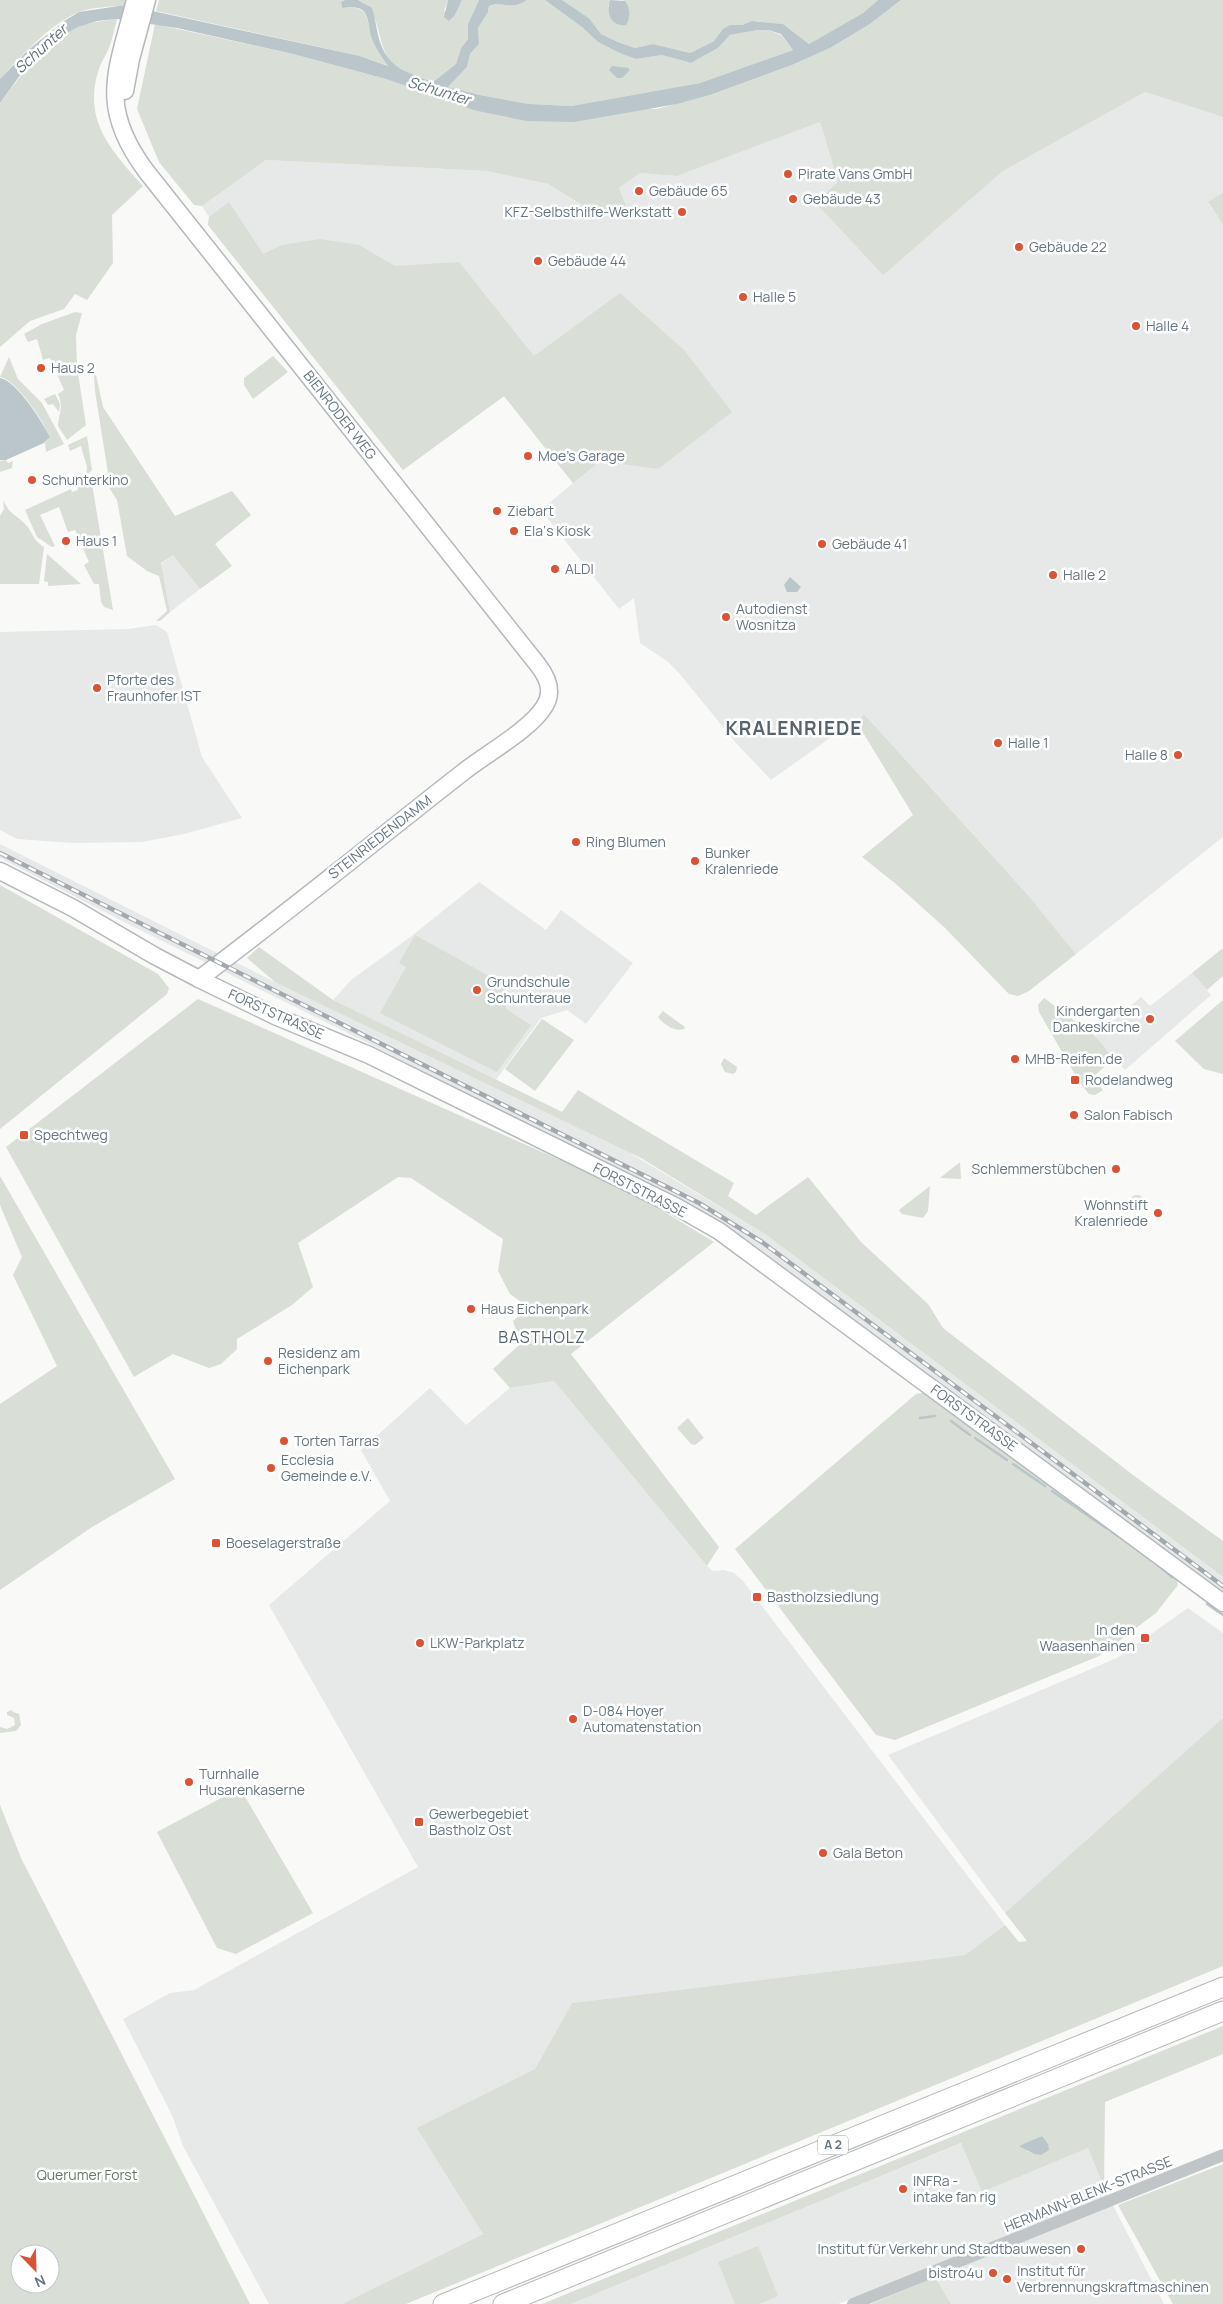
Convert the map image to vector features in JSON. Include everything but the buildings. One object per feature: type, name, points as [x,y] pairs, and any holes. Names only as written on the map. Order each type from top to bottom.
[{"type":"highway","name":"A 2","points":[[444,2304],[1223,1987]]},
{"type":"highway","name":"A 2","points":[[503,2304],[1223,2010]]},
{"type":"main road","name":"BIENRODER WEG","points":[[135,0],[124,97],[128,143],[146,171],[542,669],[549,689]]},
{"type":"main road","name":"BIENRODER WEG","points":[[129,45],[147,0]]},
{"type":"main road","name":"STEINRIEDENDAMM","points":[[199,979],[474,763],[532,721],[546,705],[549,689]]},
{"type":"main road","name":"FORSTSTRASSE","points":[[0,871],[73,908],[148,952],[199,979],[275,1016],[369,1055],[677,1208],[719,1231],[1223,1603]]},
{"type":"street","name":"HERMANN-BLENK-STRASSE","points":[[853,2304],[1223,2155]]},
{"type":"shaded area","points":[[1145,92],[1223,117],[1223,193],[1208,203],[1223,225],[1223,837],[1076,954],[1027,894],[864,714],[771,780],[736,743],[679,673],[667,661],[640,643],[634,598],[619,609],[541,510],[573,483],[504,396],[403,470],[208,225],[209,217],[202,206],[266,160],[487,171],[548,184],[597,214],[628,209],[619,188],[640,173],[677,176],[820,122],[838,182],[883,274],[1003,171]]},
{"type":"shaded area","points":[[173,555],[200,589],[170,612],[161,564]]},
{"type":"shaded area","points":[[156,625],[167,632],[202,757],[242,818],[184,834],[142,842],[73,843],[17,839],[0,830],[0,632],[128,629]]},
{"type":"shaded area","points":[[0,844],[275,982],[478,1072],[333,1000],[351,980],[409,938],[479,882],[546,930],[561,910],[633,963],[586,1024],[567,1010],[541,1018],[496,1080],[562,1112],[765,1234],[1223,1577],[1223,1592],[725,1224],[617,1172],[382,1050],[122,921],[0,858]]},
{"type":"shaded area","name":"Kindergarten Dankeskirche","points":[[1192,973],[1211,995],[1125,1070],[1095,1036],[1141,997],[1150,1006]]},
{"type":"shaded area","points":[[554,1381],[707,1566],[713,1571],[724,1570],[734,1573],[743,1581],[1005,1925],[965,1955],[572,2003],[535,2069],[418,2128],[483,2234],[342,2304],[269,2304],[183,2146],[172,2115],[123,2019],[170,1993],[194,1990],[418,1867],[269,1605],[390,1501],[361,1450],[430,1388],[466,1425],[510,1388]]},
{"type":"shaded area","points":[[1188,1608],[1223,1633],[1223,1724],[1005,1913],[888,1755],[1117,1658]]},
{"type":"shaded area","points":[[962,2143],[982,2191],[1088,2148],[1104,2188],[1164,2304],[951,2304],[929,2267],[838,2304],[571,2304]]},
{"type":"green space","points":[[0,0],[126,0],[125,5],[90,9],[68,17],[36,41],[0,79]]},
{"type":"green space","points":[[159,0],[345,0],[341,2],[342,8],[358,9],[365,15],[376,47],[381,57],[389,66],[360,56],[156,11]]},
{"type":"green space","points":[[358,0],[448,0],[444,11],[455,15],[462,0],[479,0],[468,24],[468,39],[461,48],[456,64],[433,82],[397,68],[385,51],[372,13],[366,5]]},
{"type":"green space","points":[[527,0],[545,0],[583,28],[598,42],[636,59],[662,55],[691,63],[718,48],[730,35],[758,30],[769,30],[781,35],[793,50],[700,83],[571,106],[529,104],[448,87],[467,67],[470,54],[479,44],[478,28],[488,12],[489,6],[498,4],[511,6]]},
{"type":"green space","points":[[562,0],[610,0],[608,7],[625,1],[622,0],[878,0],[863,13],[809,44],[783,24],[753,21],[742,25],[730,25],[714,41],[690,53],[653,44],[635,48],[618,42],[601,34],[589,18]]},
{"type":"green space","points":[[901,0],[1223,0],[1223,117],[1145,92],[1003,171],[883,275],[816,203],[838,182],[820,122],[677,176],[640,173],[619,188],[628,210],[597,214],[548,184],[487,171],[266,160],[202,206],[194,205],[159,162],[137,109],[155,24],[293,54],[386,79],[473,110],[657,109],[710,95],[792,65],[830,48],[870,24]]},
{"type":"green space","points":[[117,19],[109,48],[100,66],[95,85],[94,102],[102,132],[110,146],[143,186],[112,215],[113,263],[87,300],[75,294],[64,309],[30,321],[0,347],[0,103],[34,61],[65,35],[86,24]]},
{"type":"green space","points":[[1223,193],[1223,225],[1208,202]]},
{"type":"green space","points":[[229,202],[263,254],[282,245],[320,239],[359,245],[395,266],[459,262],[534,356],[620,293],[684,350],[732,412],[658,469],[600,461],[573,483],[504,396],[403,470],[208,225],[209,217]]},
{"type":"green space","points":[[75,312],[82,313],[76,335],[77,367],[86,425],[67,440],[58,426],[61,406],[58,394],[64,390],[50,358],[43,360],[37,339],[28,342],[24,334],[42,324]]},
{"type":"green space","points":[[273,356],[288,372],[253,399],[244,385],[244,378]]},
{"type":"green space","points":[[9,357],[18,379],[42,403],[64,444],[46,452],[45,443],[50,437],[42,421],[14,385],[0,377]]},
{"type":"green space","points":[[93,361],[103,407],[175,516],[232,491],[251,515],[215,544],[232,566],[200,589],[173,555],[161,563],[170,612],[160,621],[156,621],[167,611],[159,576],[147,571],[127,556],[117,500],[101,475],[108,473],[95,391]]},
{"type":"green space","points":[[55,394],[60,404],[59,412],[53,404],[48,405],[44,399]]},
{"type":"green space","points":[[87,436],[92,470],[86,476],[87,467],[81,446],[70,451],[68,445]]},
{"type":"green space","points":[[6,460],[8,463],[13,461],[12,468],[0,472],[0,461]]},
{"type":"green space","points":[[92,483],[113,610],[104,607],[101,602],[99,584],[94,584],[84,565],[89,562],[75,530],[68,532],[59,507],[40,515],[55,546],[52,547],[37,537],[25,510],[71,489],[72,492],[78,490],[77,486]]},
{"type":"green space","points":[[3,500],[10,511],[27,526],[37,541],[44,547],[39,584],[0,584],[0,516],[4,509]]},
{"type":"green space","points":[[47,554],[81,584],[48,586],[48,582],[44,581]]},
{"type":"green space","points":[[864,714],[1027,894],[1076,954],[1029,991],[1018,996],[1009,994],[944,927],[896,884],[862,857],[913,815],[856,721]]},
{"type":"green space","points":[[0,885],[158,974],[169,988],[167,994],[0,1129]]},
{"type":"green space","points":[[415,935],[507,986],[504,994],[506,1009],[531,1025],[497,1072],[380,1013],[406,967],[399,963]]},
{"type":"green space","points":[[259,947],[333,1000],[562,1112],[578,1090],[734,1183],[728,1196],[756,1215],[808,1177],[861,1242],[928,1304],[943,1328],[1133,1475],[1223,1541],[1223,1577],[765,1234],[641,1158],[275,982],[247,958]]},
{"type":"green space","points":[[1223,948],[1223,976],[1207,990],[1192,973]]},
{"type":"green space","points":[[1044,998],[1095,1036],[1114,1058],[1092,1078],[1103,1090],[1095,1095],[1089,1094],[1080,1083],[1039,1012],[1038,1005]]},
{"type":"green space","points":[[198,999],[632,1192],[714,1242],[571,1354],[719,1547],[707,1566],[554,1381],[510,1388],[493,1369],[518,1346],[519,1340],[513,1321],[528,1307],[510,1294],[498,1271],[503,1239],[411,1178],[398,1177],[298,1243],[313,1287],[292,1305],[237,1339],[237,1349],[221,1364],[209,1368],[173,1354],[134,1377],[6,1147]]},
{"type":"green space","points":[[1223,1000],[1223,1074],[1204,1069],[1175,1041]]},
{"type":"green space","points":[[663,1011],[685,1027],[684,1029],[673,1029],[663,1023],[658,1017]]},
{"type":"green space","points":[[542,1019],[574,1040],[535,1091],[505,1069]]},
{"type":"green space","points":[[724,1058],[737,1067],[736,1072],[733,1074],[725,1072],[721,1064]]},
{"type":"green space","points":[[960,1162],[961,1179],[940,1178]]},
{"type":"green space","points":[[0,1176],[175,1479],[92,1527],[0,1590],[0,1404],[57,1366],[13,1275],[22,1257],[0,1205]]},
{"type":"green space","points":[[930,1186],[928,1211],[923,1218],[902,1214],[899,1210]]},
{"type":"green space","points":[[1137,1195],[1143,1197],[1145,1203],[1143,1209],[1137,1211],[1131,1209],[1129,1203],[1131,1197]]},
{"type":"green space","points":[[928,1392],[1176,1577],[1178,1585],[1156,1613],[1099,1656],[895,1740],[876,1735],[735,1549],[916,1394]]},
{"type":"green space","points":[[688,1418],[704,1438],[695,1445],[691,1444],[677,1428]]},
{"type":"green space","points":[[12,1710],[19,1714],[21,1725],[16,1731],[0,1733],[0,1727],[7,1729],[15,1725],[14,1718],[7,1715],[7,1712]]},
{"type":"green space","points":[[1223,1718],[1223,1966],[406,2304],[342,2304],[483,2234],[417,2128],[535,2069],[572,2003],[965,1955],[1005,1925],[1019,1942],[1027,1941],[1005,1913]]},
{"type":"green space","points":[[240,1788],[313,1913],[236,1954],[217,1948],[157,1832]]},
{"type":"green space","name":"Querumer Forst","points":[[0,1805],[21,1858],[250,2304],[0,2304]]},
{"type":"green space","points":[[1223,2026],[1223,2054],[1105,2102],[1104,2188],[1088,2148],[982,2192],[961,2143],[571,2304],[542,2304]],"holes":[[[1042,2136],[1034,2154],[1027,2151],[1035,2139]]]},
{"type":"green space","points":[[1223,2164],[1223,2304],[1173,2304],[1118,2205]]},
{"type":"green space","points":[[758,2246],[778,2296],[759,2304],[735,2304],[718,2262]]},
{"type":"green space","points":[[935,2277],[951,2304],[871,2304]]},
{"type":"water","name":"Schunter","points":[[345,0],[358,0],[372,8],[382,46],[392,62],[405,71],[433,82],[456,64],[461,48],[468,39],[468,24],[479,0],[527,0],[511,6],[498,4],[489,6],[488,12],[478,28],[479,44],[470,54],[467,67],[448,87],[529,104],[571,106],[700,83],[793,50],[781,34],[769,30],[758,30],[730,35],[718,48],[691,63],[662,55],[636,59],[598,42],[583,28],[545,0],[562,0],[589,18],[601,34],[618,42],[635,48],[653,44],[690,53],[714,41],[723,29],[730,25],[742,25],[752,21],[783,24],[809,44],[863,13],[878,0],[901,0],[870,24],[830,48],[792,65],[710,95],[677,104],[574,122],[527,121],[473,110],[386,79],[293,54],[177,28],[117,19],[97,21],[78,27],[62,36],[21,74],[0,103],[0,79],[28,50],[64,21],[79,12],[125,5],[360,56],[388,66],[372,39],[366,14],[358,8],[342,8],[341,2]]},
{"type":"water","points":[[448,0],[462,0],[455,15],[449,21],[444,17]]},
{"type":"water","points":[[610,0],[625,1],[629,13],[626,25],[617,24],[611,18],[609,14]]},
{"type":"water","points":[[612,66],[628,68],[630,70],[622,78],[617,78],[609,70]]},
{"type":"water","points":[[0,378],[14,386],[21,394],[50,437],[44,443],[6,460],[0,460]]},
{"type":"water","points":[[790,577],[801,587],[797,592],[787,592],[784,585]]},
{"type":"water","points":[[1042,2136],[1048,2144],[1049,2150],[1041,2155],[1034,2154],[1019,2146]]},
{"type":"waterway","points":[[920,1418],[935,1416]]},
{"type":"waterway","points":[[951,1421],[970,1435]]},
{"type":"waterway","points":[[975,1438],[1007,1460]]},
{"type":"waterway","points":[[1013,1464],[1045,1486]]},
{"type":"waterway","points":[[1052,1491],[1106,1528]]},
{"type":"waterway","points":[[1111,1531],[1118,1536]]},
{"type":"waterway","points":[[1159,1566],[1172,1577]]},
{"type":"waterway","points":[[1207,1604],[1223,1615]]},
{"type":"railway","points":[[0,853],[699,1203],[762,1242],[1223,1586]]},
{"type":"place","name":"Pirate Vans GmbH","points":[[788,174]]},
{"type":"place","name":"Gebäude 65","points":[[639,191]]},
{"type":"place","name":"Gebäude 43","points":[[793,199]]},
{"type":"place","name":"KFZ-Selbsthilfe-Werkstatt","points":[[682,212]]},
{"type":"place","name":"Gebäude 22","points":[[1019,247]]},
{"type":"place","name":"Gebäude 44","points":[[538,261]]},
{"type":"place","name":"Halle 5","points":[[743,297]]},
{"type":"place","name":"Halle 4","points":[[1136,326]]},
{"type":"place","name":"Haus 2","points":[[41,368]]},
{"type":"place","name":"Moe's Garage","points":[[528,456]]},
{"type":"place","name":"Schunterkino","points":[[32,480]]},
{"type":"place","name":"Ziebart","points":[[497,511]]},
{"type":"place","name":"Ela‘s Kiosk","points":[[514,531]]},
{"type":"place","name":"Haus 1","points":[[66,541]]},
{"type":"place","name":"Gebäude 41","points":[[822,544]]},
{"type":"place","name":"ALDI","points":[[555,569]]},
{"type":"place","name":"Halle 2","points":[[1053,575]]},
{"type":"place","name":"Autodienst Wosnitza","points":[[726,617]]},
{"type":"place","name":"Pforte des Fraunhofer IST","points":[[97,688]]},
{"type":"place","name":"Halle 1","points":[[998,743]]},
{"type":"place","name":"Halle 8","points":[[1178,755]]},
{"type":"place","name":"Ring Blumen","points":[[576,842]]},
{"type":"place","name":"Bunker Kralenriede","points":[[695,861]]},
{"type":"place","name":"Grundschule Schunteraue","points":[[477,990]]},
{"type":"place","name":"Kindergarten Dankeskirche","points":[[1150,1019]]},
{"type":"place","name":"MHB-Reifen.de","points":[[1015,1059]]},
{"type":"place","name":"Rodelandweg","points":[[1075,1080]]},
{"type":"place","name":"Salon Fabisch","points":[[1074,1115]]},
{"type":"place","name":"Spechtweg","points":[[24,1135]]},
{"type":"place","name":"Schlemmerstübchen","points":[[1116,1169]]},
{"type":"place","name":"Wohnstift Kralenriede","points":[[1158,1213]]},
{"type":"place","name":"Haus Eichenpark","points":[[471,1309]]},
{"type":"place","name":"Residenz am Eichenpark","points":[[268,1361]]},
{"type":"place","name":"Torten Tarras","points":[[284,1441]]},
{"type":"place","name":"Ecclesia Gemeinde e.V.","points":[[271,1468]]},
{"type":"place","name":"Boeselagerstraße","points":[[216,1543]]},
{"type":"place","name":"Bastholzsiedlung","points":[[757,1597]]},
{"type":"place","name":"In den Waasenhainen","points":[[1145,1638]]},
{"type":"place","name":"LKW-Parkplatz","points":[[420,1643]]},
{"type":"place","name":"D-084 Hoyer Automatenstation","points":[[573,1719]]},
{"type":"place","name":"Turnhalle Husarenkaserne","points":[[189,1782]]},
{"type":"place","name":"Gewerbegebiet Bastholz Ost","points":[[419,1822]]},
{"type":"place","name":"Gala Beton","points":[[823,1853]]},
{"type":"place","name":"INFRa - intake fan rig","points":[[903,2189]]},
{"type":"place","name":"Institut für Verkehr und Stadtbauwesen","points":[[1081,2249]]},
{"type":"place","name":"bistro4u","points":[[993,2273]]},
{"type":"place","name":"Institut für Verbrennungskraftmaschinen","points":[[1007,2279]]},
{"type":"district","name":"KRALENRIEDE","points":[[794,728]]},
{"type":"district","name":"BASTHOLZ","points":[[542,1337]]}]
